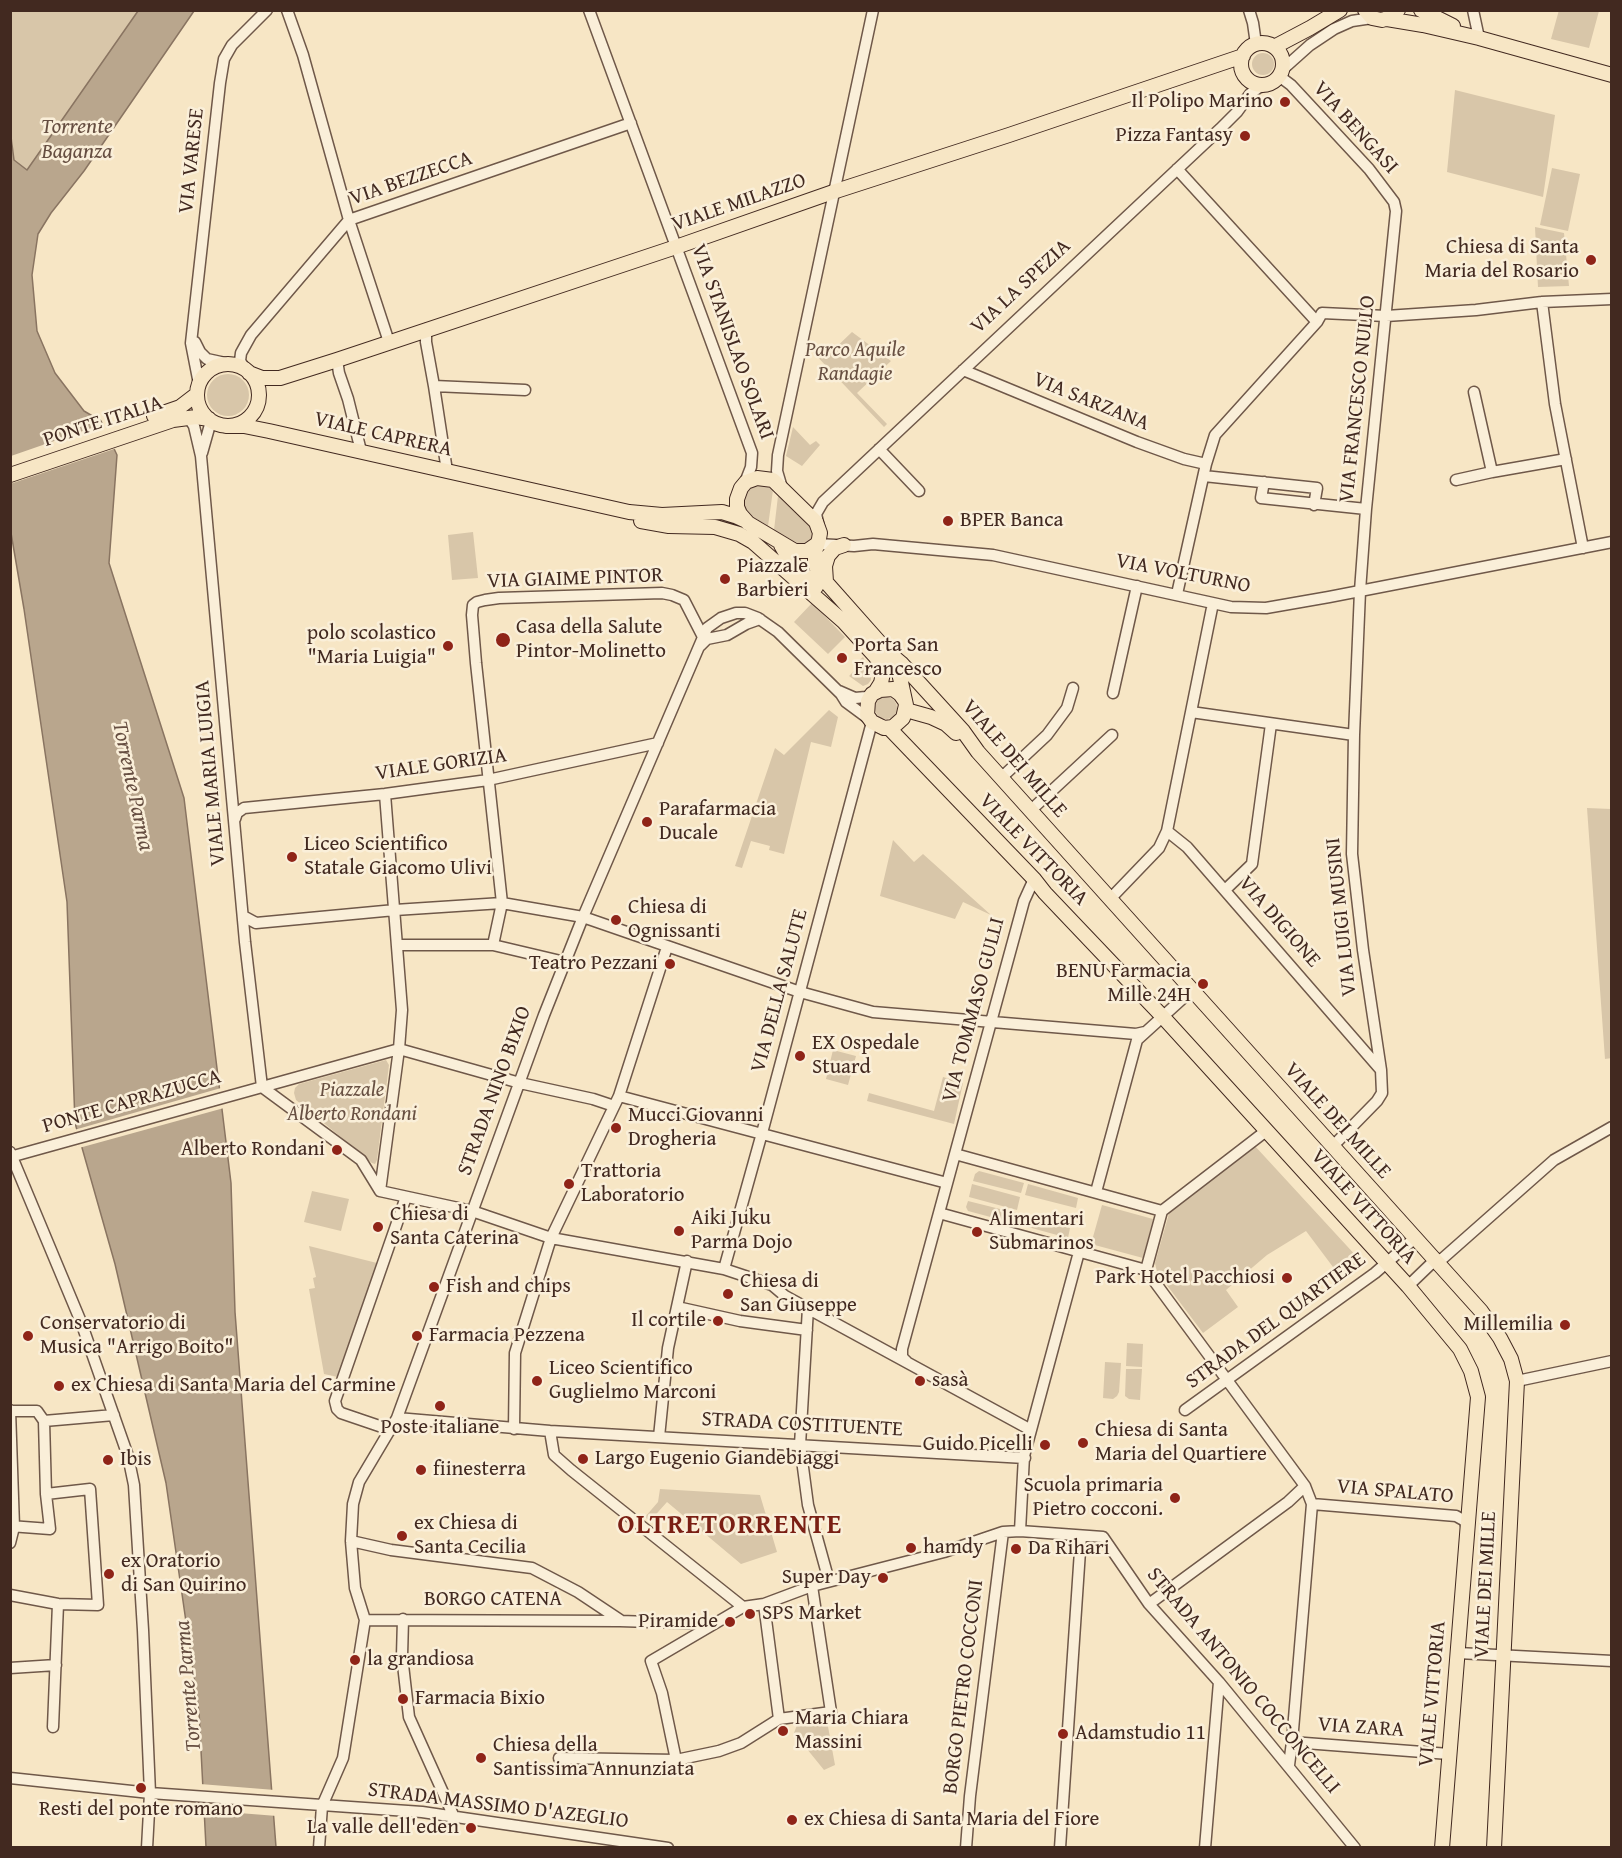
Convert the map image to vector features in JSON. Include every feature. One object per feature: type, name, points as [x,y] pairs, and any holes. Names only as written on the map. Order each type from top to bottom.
[{"type":"main road","points":[[1274,47],[1340,10]]},
{"type":"main road","points":[[1420,10],[1479,38]]},
{"type":"main road","points":[[1381,14],[1479,38],[1611,75]]},
{"type":"main road","points":[[1266,85],[1253,83],[1244,74],[1243,56],[1246,50],[1263,43],[1274,47],[1282,57],[1281,73]]},
{"type":"main road","name":"VIALE MILAZZO","points":[[247,371],[262,378],[280,378],[337,360],[1243,56]]},
{"type":"main road","name":"VIA LA SPEZIA","points":[[1266,85],[1281,73]]},
{"type":"main road","points":[[230,364],[247,371],[258,391],[258,403],[255,410],[235,425],[226,426],[210,420],[200,408],[198,389],[206,373],[213,368],[230,364]]},
{"type":"main road","name":"PONTE ITALIA","points":[[10,475],[180,413],[198,389]]},
{"type":"main road","name":"PONTE ITALIA","points":[[10,465],[180,413],[210,420]]},
{"type":"main road","name":"VIALE CAPRERA","points":[[226,426],[255,428],[643,514],[672,515],[712,512],[730,514],[748,523]]},
{"type":"main road","points":[[765,478],[776,482],[784,490],[819,527],[820,536],[817,544],[810,550],[795,551],[748,523],[737,507],[738,495],[744,485],[753,479],[765,478]]},
{"type":"main road","name":"VIALE CAPRERA","points":[[531,490],[566,504],[638,520],[669,526],[715,527],[744,536],[767,553],[846,624]]},
{"type":"main road","points":[[775,539],[781,544],[789,559],[875,656],[883,673],[881,683],[867,706],[871,720],[880,727],[889,728],[900,722],[905,705],[899,673],[888,652]]},
{"type":"main road","name":"VIALE DEI MILLE","points":[[817,544],[815,564],[827,584],[955,723],[1030,811],[1481,1311],[1500,1338],[1511,1359],[1517,1381],[1494,1848]]},
{"type":"main road","points":[[827,584],[825,575],[828,556],[833,549],[844,545]]},
{"type":"main road","points":[[874,693],[884,688],[893,689],[900,694],[905,705],[946,724],[978,752]]},
{"type":"main road","name":"VIALE VITTORIA","points":[[889,728],[1163,1017],[1408,1286],[1460,1349],[1472,1371],[1478,1397],[1442,1848]]},
{"type":"street","name":"VIA VARESE","points":[[198,389],[197,366],[191,348],[224,59],[232,45],[267,10]]},
{"type":"street","points":[[287,10],[303,55],[349,220],[389,342]]},
{"type":"street","name":"VIA STANISLAO SOLARI","points":[[589,10],[752,453],[752,467],[744,485]]},
{"type":"street","points":[[784,490],[777,474],[777,455],[833,205],[873,10]]},
{"type":"street","points":[[1249,10],[1256,44]]},
{"type":"street","points":[[1473,10],[1479,38]]},
{"type":"street","name":"VIA LA SPEZIA","points":[[1281,73],[1310,45],[1334,29],[1352,21],[1381,14]]},
{"type":"street","name":"VIA BENGASI","points":[[1281,73],[1369,169],[1394,202],[1396,211]]},
{"type":"street","name":"VIA LA SPEZIA","points":[[819,527],[816,514],[821,504],[1234,116],[1250,94],[1266,85]]},
{"type":"street","name":"VIA BEZZECCA","points":[[247,371],[241,363],[241,353],[251,335],[349,220],[631,123]]},
{"type":"street","points":[[1177,169],[1317,322]]},
{"type":"street","name":"VIA FRANCESCO NULLO","points":[[1360,591],[1396,211]]},
{"type":"street","points":[[1178,594],[1206,464],[1215,435],[1317,322],[1322,313],[1386,316],[1611,299]]},
{"type":"street","points":[[1542,303],[1555,404],[1583,548]]},
{"type":"street","points":[[426,329],[426,342],[447,471]]},
{"type":"street","points":[[193,333],[204,357],[230,364]]},
{"type":"street","points":[[337,360],[361,452]]},
{"type":"street","name":"VIA SARZANA","points":[[963,370],[1137,442],[1184,459],[1206,464]]},
{"type":"street","points":[[434,386],[525,390]]},
{"type":"street","points":[[1473,392],[1492,472]]},
{"type":"street","name":"VIALE MARIA LUIGIA","points":[[180,413],[194,426],[201,456],[243,916],[262,1087]]},
{"type":"street","name":"VIALE MARIA LUIGIA","points":[[201,456],[210,420]]},
{"type":"street","points":[[879,448],[919,491]]},
{"type":"street","points":[[1456,480],[1566,459]]},
{"type":"street","points":[[1204,476],[1317,488],[1314,505]]},
{"type":"street","points":[[1264,482],[1261,498],[1366,510]]},
{"type":"street","name":"VIA VOLTURNO","points":[[817,544],[873,544],[993,555],[1231,607],[1266,608],[1611,542]]},
{"type":"street","points":[[1113,693],[1137,586]]},
{"type":"street","name":"VIA LUIGI MUSINI","points":[[1332,1147],[1382,1093],[1381,1070],[1363,950],[1352,854],[1360,591]]},
{"type":"street","name":"VIA GIAIME PINTOR","points":[[488,780],[472,615],[473,605],[477,602],[662,593],[684,600],[703,637]]},
{"type":"street","points":[[1110,899],[1159,848],[1167,831],[1213,603]]},
{"type":"street","name":"STRADA NINO BIXIO","points":[[319,1848],[322,1806],[343,1758],[365,1620],[354,1588],[351,1541],[353,1504],[359,1482],[397,1418],[544,1015],[583,917],[707,628],[727,616],[745,613],[760,619]]},
{"type":"street","points":[[698,649],[707,639],[727,635],[760,619],[778,633],[848,703],[871,720]]},
{"type":"street","points":[[1001,778],[1047,735],[1067,708],[1073,688]]},
{"type":"street","points":[[838,691],[855,698],[866,697],[874,693]]},
{"type":"street","points":[[1191,712],[1354,735]]},
{"type":"street","name":"VIA DELLA SALUTE","points":[[724,1269],[871,720]]},
{"type":"street","points":[[1225,890],[1252,864],[1271,724]]},
{"type":"street","points":[[1030,811],[1112,735]]},
{"type":"street","name":"VIALE GORIZIA","points":[[235,821],[237,813],[244,808],[386,794],[488,780],[658,743]]},
{"type":"street","points":[[488,780],[502,903],[493,945]]},
{"type":"street","points":[[380,1191],[402,1010],[386,794]]},
{"type":"street","name":"VIA DIGIONE","points":[[1167,831],[1187,847],[1381,1070]]},
{"type":"street","name":"VIA TOMMASO GULLI","points":[[939,1213],[1024,901],[1034,879]]},
{"type":"street","points":[[243,916],[256,923],[502,903],[583,917],[800,992],[873,1012],[1136,1034],[1145,1032]]},
{"type":"street","points":[[398,945],[493,945],[565,962]]},
{"type":"street","points":[[514,1429],[515,1353],[551,1238],[619,1096],[668,947]]},
{"type":"street","points":[[1095,1192],[1137,1040],[1192,990]]},
{"type":"street","points":[[1351,1035],[1365,1033],[1374,1023]]},
{"type":"street","points":[[262,1087],[399,1049],[520,1083],[593,1099],[614,1106]]},
{"type":"street","points":[[262,1087],[362,1160],[380,1191],[472,1211],[551,1238],[687,1261],[724,1269],[772,1285],[785,1296],[1031,1430]]},
{"type":"street","name":"PONTE CAPRAZUCCA","points":[[11,1155],[262,1087]]},
{"type":"street","points":[[619,1096],[947,1184]]},
{"type":"street","points":[[1408,1286],[1435,1260],[1442,1258],[1554,1160],[1611,1127]]},
{"type":"street","points":[[1146,1270],[1162,1211],[1266,1131]]},
{"type":"street","points":[[955,1154],[1162,1211]]},
{"type":"street","points":[[11,1155],[81,1322],[128,1456],[134,1485],[150,1793],[147,1848]]},
{"type":"street","points":[[391,1430],[341,1413],[335,1401],[406,1197]]},
{"type":"street","points":[[908,1363],[902,1357],[902,1349],[939,1213],[1146,1270],[1305,1486],[1312,1504],[1292,1742]]},
{"type":"street","name":"STRADA DEL QUARTIERE","points":[[1185,1410],[1376,1274],[1415,1238]]},
{"type":"street","points":[[1020,1531],[1025,1458],[1079,1252]]},
{"type":"street","points":[[658,1437],[668,1348],[687,1261]]},
{"type":"street","points":[[677,1307],[741,1321],[807,1330]]},
{"type":"street","points":[[808,1308],[800,1444],[808,1504],[829,1581]]},
{"type":"street","points":[[1517,1381],[1611,1361]]},
{"type":"street","points":[[10,1544],[12,1527],[11,1411],[37,1411],[44,1421],[46,1494],[50,1529],[12,1527]]},
{"type":"street","points":[[44,1421],[114,1414]]},
{"type":"street","name":"STRADA COSTITUENTE","points":[[397,1418],[514,1429],[1025,1458]]},
{"type":"street","points":[[550,1431],[554,1455],[743,1607]]},
{"type":"street","points":[[1149,1604],[1288,1502],[1305,1486]]},
{"type":"street","points":[[10,1595],[58,1604],[98,1605],[90,1489],[46,1494]]},
{"type":"street","name":"VIA SPALATO","points":[[1312,1504],[1456,1516],[1465,1521],[1467,1529]]},
{"type":"street","points":[[676,1760],[662,1693],[651,1661],[743,1607],[764,1604],[812,1586],[944,1552],[1003,1532],[1020,1531],[1081,1536],[1060,1848]]},
{"type":"street","name":"BORGO PIETRO COCCONI","points":[[966,1848],[970,1796],[1003,1532]]},
{"type":"street","name":"STRADA ANTONIO COCCONCELLI","points":[[1081,1536],[1103,1537],[1149,1604],[1219,1682],[1355,1848]]},
{"type":"street","points":[[351,1541],[391,1551],[532,1568],[578,1592],[620,1621]]},
{"type":"street","points":[[559,1758],[676,1760],[718,1751],[741,1743],[779,1719],[831,1712],[812,1586]]},
{"type":"street","points":[[53,1727],[58,1604]]},
{"type":"street","points":[[764,1604],[779,1719]]},
{"type":"street","points":[[403,1619],[402,1656],[410,1717],[454,1816]]},
{"type":"street","name":"BORGO CATENA","points":[[365,1620],[620,1621],[714,1624]]},
{"type":"street","points":[[1458,1653],[1611,1661]]},
{"type":"street","points":[[10,1668],[56,1665]]},
{"type":"street","points":[[1205,1848],[1219,1682]]},
{"type":"street","name":"VIA ZARA","points":[[1288,1765],[1292,1742],[1449,1754]]},
{"type":"street","name":"STRADA MASSIMO D'AZEGLIO","points":[[10,1778],[150,1793],[422,1812],[600,1843],[668,1848]]},
{"type":"green space","points":[[1559,10],[1599,11],[1589,48],[1551,39]]},
{"type":"green space","points":[[10,11],[138,11],[27,171],[14,160],[11,129]]},
{"type":"green space","points":[[1263,53],[1271,56],[1274,64],[1271,72],[1263,75],[1255,72],[1252,64],[1255,56]]},
{"type":"green space","points":[[1455,90],[1555,115],[1543,197],[1447,172]]},
{"type":"green space","points":[[1552,168],[1580,174],[1568,231],[1540,225]]},
{"type":"green space","points":[[1535,227],[1564,233],[1569,286],[1538,287]]},
{"type":"green space","name":"Parco Aquile Randagie","points":[[852,332],[891,361],[857,393],[887,424],[884,427],[810,349],[811,346],[826,357]]},
{"type":"green space","points":[[228,374],[243,380],[249,395],[243,410],[228,416],[213,410],[207,395],[213,380]]},
{"type":"green space","points":[[793,427],[810,445],[816,441],[820,445],[802,466],[786,456]]},
{"type":"green space","points":[[759,484],[773,490],[768,526],[750,515],[743,501],[751,487]]},
{"type":"green space","points":[[778,496],[813,530],[809,543],[801,545],[774,530]]},
{"type":"green space","points":[[473,532],[478,578],[452,580],[448,535]]},
{"type":"green space","points":[[812,603],[845,637],[828,654],[794,622]]},
{"type":"green space","points":[[863,657],[871,672],[871,680],[863,686],[849,676],[856,669],[854,665]]},
{"type":"green space","points":[[886,697],[894,700],[897,708],[894,716],[886,719],[878,716],[875,708],[878,700]]},
{"type":"green space","points":[[829,710],[838,717],[831,747],[811,742],[784,854],[769,850],[770,846],[751,841],[742,868],[735,866],[775,748],[784,755]]},
{"type":"green space","points":[[1587,808],[1611,809],[1612,1058],[1605,1059]]},
{"type":"green space","points":[[893,840],[914,862],[923,854],[991,915],[963,902],[955,919],[880,896]]},
{"type":"green space","points":[[833,1050],[856,1056],[848,1085],[826,1079]]},
{"type":"green space","name":"Piazzale Alberto Rondani","points":[[386,1060],[389,1065],[375,1164],[296,1100],[294,1093],[299,1084]]},
{"type":"green space","points":[[943,1077],[963,1083],[954,1124],[867,1101],[869,1093],[934,1111]]},
{"type":"green space","points":[[1254,1145],[1358,1258],[1356,1268],[1350,1273],[1333,1267],[1306,1231],[1267,1255],[1226,1290],[1238,1307],[1203,1333],[1157,1272],[1155,1263],[1170,1210]]},
{"type":"green space","points":[[979,1171],[1024,1183],[1021,1193],[973,1181],[975,1174]]},
{"type":"green space","points":[[972,1184],[1020,1197],[1017,1210],[969,1197]]},
{"type":"green space","points":[[1028,1184],[1078,1198],[1076,1208],[1025,1195]]},
{"type":"green space","points":[[312,1191],[349,1199],[341,1231],[304,1222]]},
{"type":"green space","points":[[968,1201],[1016,1213],[1013,1223],[968,1211],[966,1207]]},
{"type":"green space","points":[[1102,1205],[1153,1219],[1143,1258],[1091,1244]]},
{"type":"green space","points":[[1019,1214],[1070,1228],[1068,1238],[1017,1224]]},
{"type":"green space","points":[[309,1246],[377,1263],[338,1377],[324,1374],[309,1289],[315,1288],[313,1278],[316,1277]]},
{"type":"green space","points":[[1127,1343],[1143,1344],[1142,1367],[1126,1366]]},
{"type":"green space","points":[[1105,1362],[1121,1363],[1119,1392],[1113,1399],[1103,1398]]},
{"type":"green space","points":[[1126,1369],[1142,1369],[1140,1400],[1129,1399],[1125,1396]]},
{"type":"green space","points":[[660,1489],[760,1495],[777,1552],[741,1564],[667,1502],[650,1521],[645,1517],[658,1502]]},
{"type":"green space","points":[[827,1721],[835,1765],[824,1770],[794,1733],[797,1725]]},
{"type":"water","points":[[138,11],[194,11],[38,234],[32,275],[37,331],[55,373],[84,411],[101,421],[117,455],[109,563],[184,798],[231,1183],[235,1312],[276,1847],[206,1847],[199,1712],[166,1483],[115,1264],[75,1123],[67,902],[11,533],[10,129],[14,160],[27,170]]},
{"type":"pier","points":[[106,423],[117,448],[10,484],[11,456]]},
{"type":"pier","points":[[221,1088],[224,1108],[79,1148],[74,1130]]},
{"type":"pier","points":[[200,1784],[275,1790],[277,1816],[201,1810]]},
{"type":"place","name":"Il Polipo Marino","points":[[1285,102]]},
{"type":"place","name":"Pizza Fantasy","points":[[1245,136]]},
{"type":"place","name":"Chiesa di Santa Maria del Rosario","points":[[1591,260]]},
{"type":"place","name":"BPER Banca","points":[[948,521]]},
{"type":"place","name":"Piazzale Barbieri","points":[[725,579]]},
{"type":"place","name":"Casa della Salute Pintor-Molinetto","points":[[503,640]]},
{"type":"place","name":"polo scolastico \"Maria Luigia\"","points":[[448,646]]},
{"type":"place","name":"Porta San Francesco","points":[[842,658]]},
{"type":"place","name":"Parafarmacia Ducale","points":[[647,822]]},
{"type":"place","name":"Liceo Scientifico Statale Giacomo Ulivi","points":[[292,857]]},
{"type":"place","name":"Chiesa di Ognissanti","points":[[616,920]]},
{"type":"place","name":"Teatro Pezzani","points":[[670,964]]},
{"type":"place","name":"BENU Farmacia Mille 24H","points":[[1203,984]]},
{"type":"place","name":"EX Ospedale Stuard","points":[[800,1056]]},
{"type":"place","name":"Mucci Giovanni Drogheria","points":[[616,1128]]},
{"type":"place","name":"Alberto Rondani","points":[[337,1150]]},
{"type":"place","name":"Trattoria Laboratorio","points":[[569,1184]]},
{"type":"place","name":"Chiesa di Santa Caterina","points":[[378,1227]]},
{"type":"place","name":"Aiki Juku Parma Dojo","points":[[679,1231]]},
{"type":"place","name":"Alimentari Submarinos","points":[[977,1232]]},
{"type":"place","name":"Park Hotel Pacchiosi","points":[[1287,1278]]},
{"type":"place","name":"Fish and chips","points":[[434,1287]]},
{"type":"place","name":"Chiesa di San Giuseppe","points":[[728,1294]]},
{"type":"place","name":"Il cortile","points":[[718,1321]]},
{"type":"place","name":"Millemilia","points":[[1565,1325]]},
{"type":"place","name":"Conservatorio di Musica \"Arrigo Boito\"","points":[[28,1336]]},
{"type":"place","name":"Farmacia Pezzena","points":[[417,1336]]},
{"type":"place","name":"Liceo Scientifico Guglielmo Marconi","points":[[537,1381]]},
{"type":"place","name":"sasà","points":[[920,1381]]},
{"type":"place","name":"ex Chiesa di Santa Maria del Carmine","points":[[59,1386]]},
{"type":"place","name":"Poste italiane","points":[[440,1406]]},
{"type":"place","name":"Chiesa di Santa Maria del Quartiere","points":[[1083,1443]]},
{"type":"place","name":"Guido Picelli","points":[[1045,1445]]},
{"type":"place","name":"Largo Eugenio Giandebiaggi","points":[[583,1459]]},
{"type":"place","name":"Ibis","points":[[108,1460]]},
{"type":"place","name":"fiinesterra","points":[[421,1470]]},
{"type":"place","name":"Scuola primaria Pietro cocconi.","points":[[1175,1498]]},
{"type":"place","name":"ex Chiesa di Santa Cecilia","points":[[402,1536]]},
{"type":"place","name":"hamdy","points":[[911,1548]]},
{"type":"place","name":"Da Rihari","points":[[1016,1549]]},
{"type":"place","name":"ex Oratorio di San Quirino","points":[[109,1574]]},
{"type":"place","name":"Super Day","points":[[883,1578]]},
{"type":"place","name":"SPS Market","points":[[750,1614]]},
{"type":"place","name":"Piramide","points":[[730,1622]]},
{"type":"place","name":"la grandiosa","points":[[355,1660]]},
{"type":"place","name":"Farmacia Bixio","points":[[403,1699]]},
{"type":"place","name":"Maria Chiara Massini","points":[[783,1731]]},
{"type":"place","name":"Adamstudio 11","points":[[1063,1734]]},
{"type":"place","name":"Chiesa della Santissima Annunziata","points":[[481,1758]]},
{"type":"place","name":"Resti del ponte romano","points":[[141,1788]]},
{"type":"place","name":"ex Chiesa di Santa Maria del Fiore","points":[[792,1820]]},
{"type":"place","name":"La valle dell'eden","points":[[471,1828]]},
{"type":"district","name":"OLTRETORRENTE","points":[[730,1526]]},
{"type":"water label","name":"Torrente Baganza","points":[[77,140]]},
{"type":"water label","name":"Torrente Parma","points":[[132,786]]},
{"type":"water label","name":"Torrente Parma","points":[[189,1686]]}]
